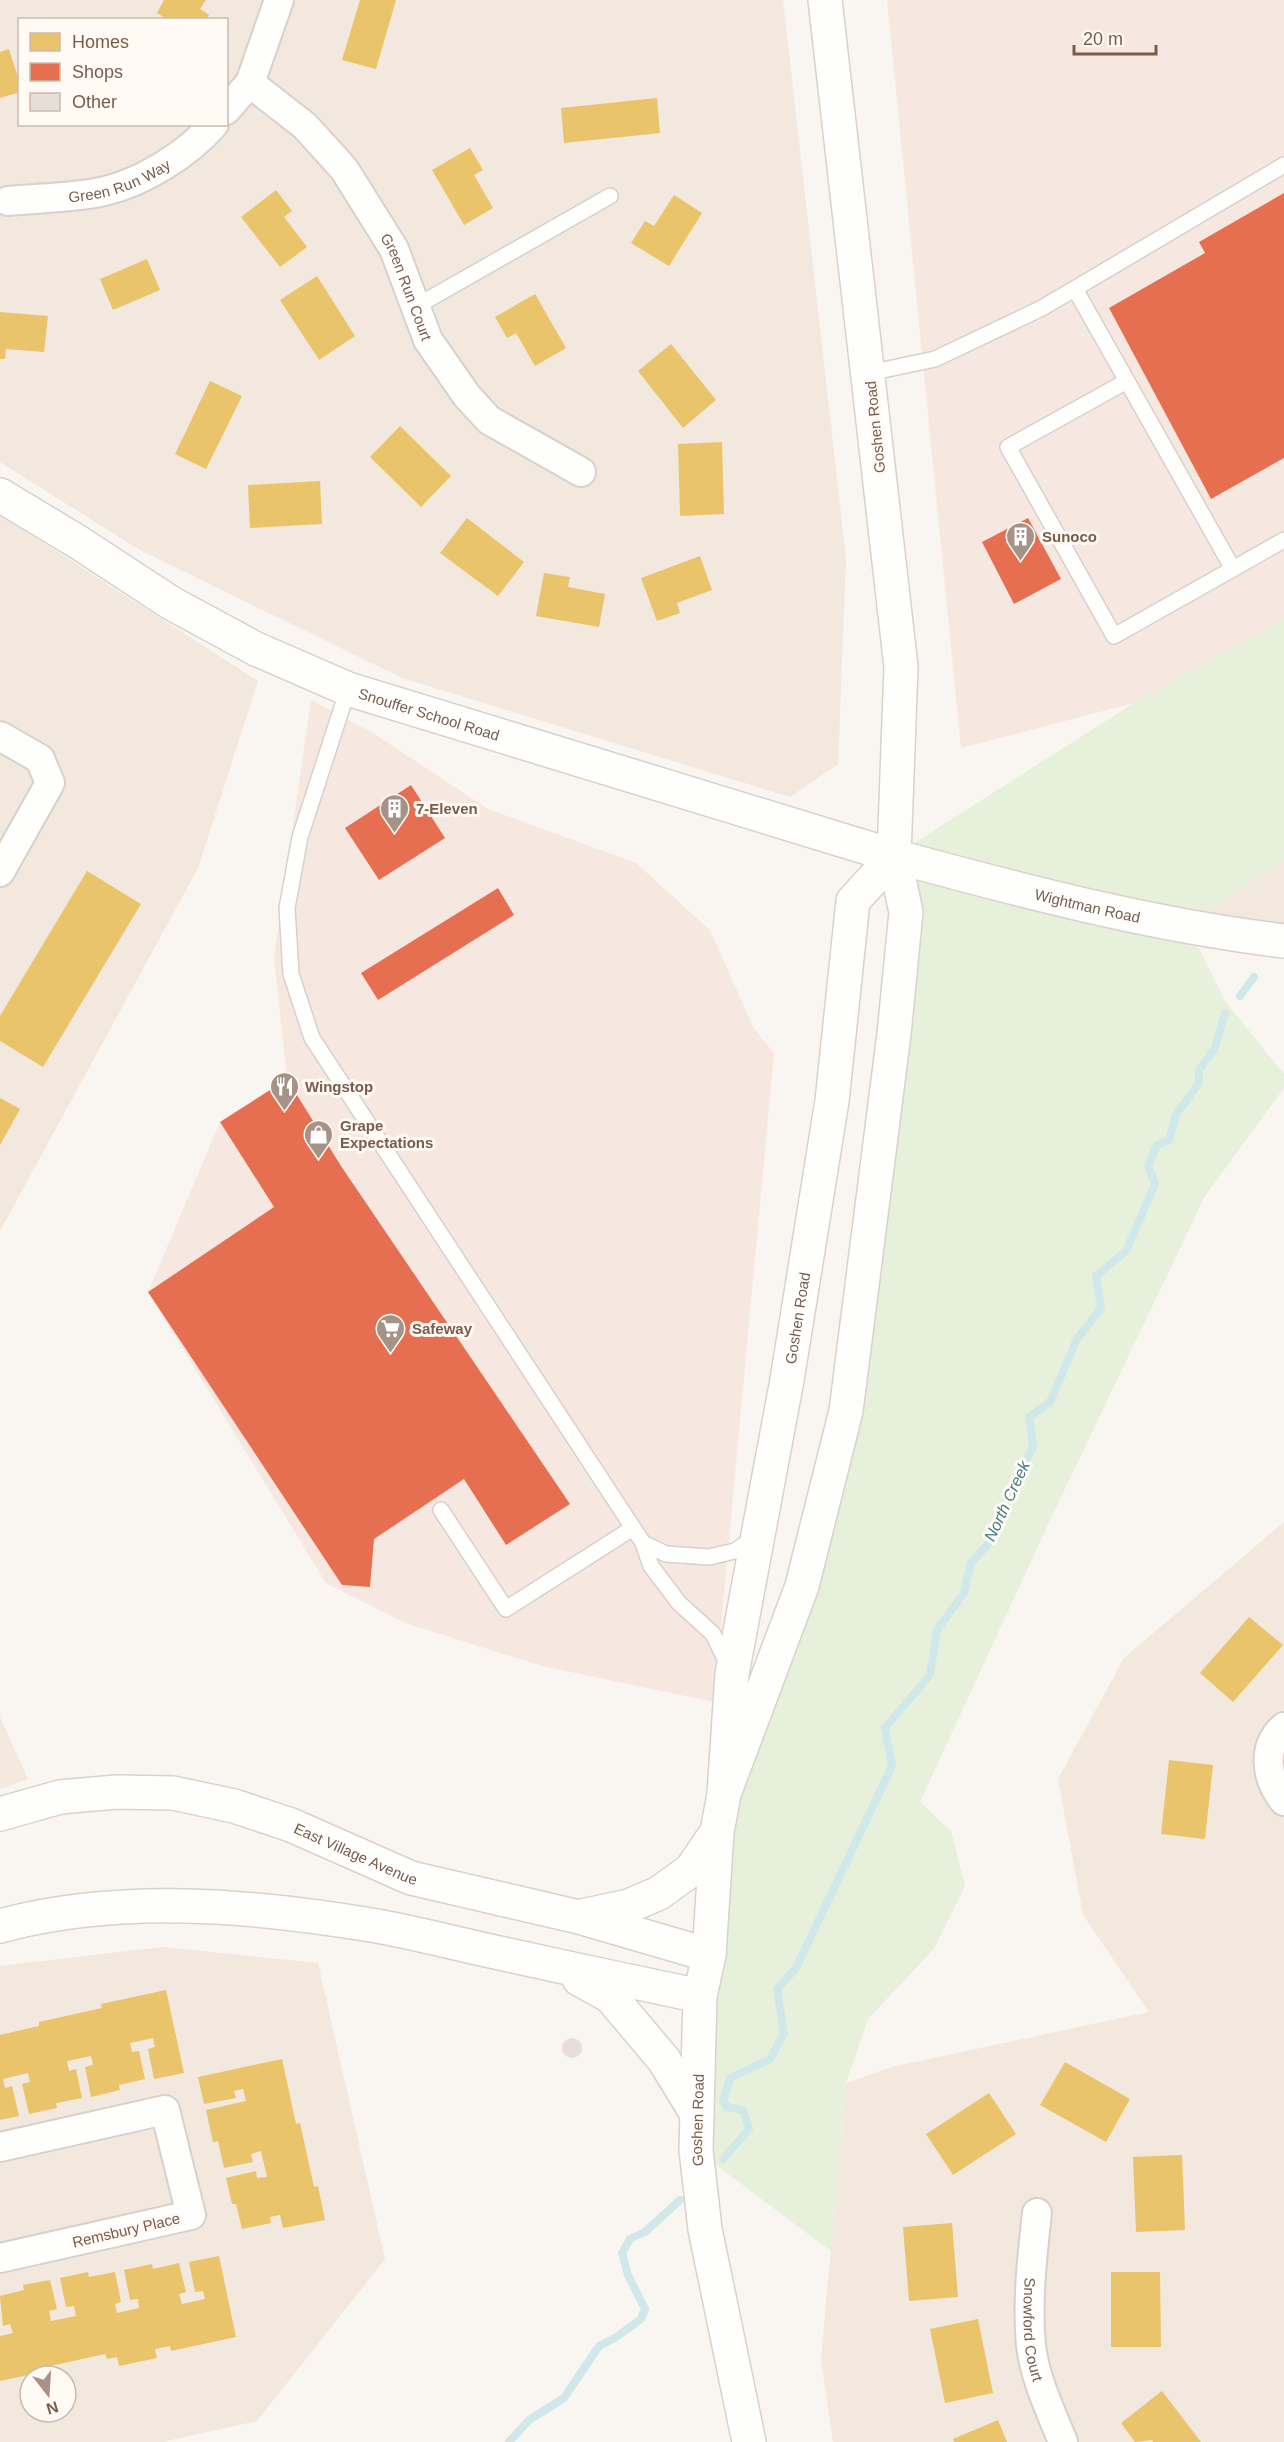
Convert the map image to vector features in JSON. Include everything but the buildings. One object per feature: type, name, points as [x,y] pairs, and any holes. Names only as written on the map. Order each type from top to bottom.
[{"type":"street","points":[[228,108],[250,83],[279,0]]},
{"type":"street","name":"Goshen Road","points":[[724,1794],[802,1586],[846,1412],[894,1034],[906,912],[894,856],[902,667],[825,0]]},
{"type":"street","name":"Green Run Court","points":[[250,83],[305,126],[344,169],[394,249],[428,340],[467,396],[489,420],[581,472]]},
{"type":"street","name":"Green Run Way","points":[[8,201],[104,192],[142,178],[199,141],[211,126]]},
{"type":"street","name":"Snouffer School Road","points":[[0,495],[78,542],[171,603],[256,649],[348,689],[894,856]]},
{"type":"street","points":[[0,736],[40,759],[50,783],[0,872]]},
{"type":"street","name":"Goshen Road","points":[[749,2442],[705,2229],[696,2150],[700,1996],[710,1955],[717,1832],[724,1794],[732,1674],[759,1534],[832,1101],[853,901],[894,856]]},
{"type":"street","name":"Wightman Road","points":[[894,856],[1101,910],[1284,941]]},
{"type":"street","points":[[1284,1727],[1274,1735],[1268,1747],[1268,1764],[1276,1788],[1284,1801]]},
{"type":"street","name":"East Village Avenue","points":[[0,1814],[60,1797],[116,1792],[173,1793],[234,1806],[291,1825],[411,1878],[579,1917],[710,1955]]},
{"type":"street","points":[[579,1917],[629,1906],[659,1893],[691,1870],[717,1832]]},
{"type":"street","points":[[0,1926],[74,1912],[128,1908],[199,1907],[301,1916],[372,1925],[700,1996]]},
{"type":"street","points":[[553,1965],[610,1996],[664,2060],[697,2114]]},
{"type":"street","name":"Remsbury Place","points":[[0,2147],[165,2110],[191,2215],[0,2259]]},
{"type":"street","name":"Snowford Court","points":[[1037,2213],[1029,2290],[1031,2348],[1045,2398],[1063,2442]]},
{"type":"lane","points":[[869,374],[935,359],[1042,308],[1284,165]]},
{"type":"lane","points":[[415,307],[610,196]]},
{"type":"lane","points":[[1075,289],[1233,569]]},
{"type":"lane","points":[[1127,381],[1008,447],[1114,636],[1284,540]]},
{"type":"lane","points":[[348,689],[300,837],[287,908],[291,974],[312,1038],[643,1543],[651,1566],[679,1604],[713,1634],[732,1674]]},
{"type":"lane","points":[[441,1510],[506,1609],[633,1528]]},
{"type":"lane","points":[[643,1543],[666,1554],[709,1557],[735,1551],[759,1534]]},
{"type":"shaded area","points":[[0,0],[783,0],[846,559],[838,764],[790,797],[402,678],[138,549],[0,462]]},
{"type":"shaded area","points":[[887,0],[1284,0],[1284,618],[1134,703],[961,748]]},
{"type":"shaded area","points":[[0,515],[258,681],[198,868],[0,1231]]},
{"type":"shaded area","points":[[311,700],[373,733],[488,809],[636,863],[710,930],[754,1029],[774,1053],[714,1702],[542,1666],[405,1623],[326,1583],[148,1292],[220,1122],[287,1079],[274,957]]},
{"type":"shaded area","points":[[1284,860],[1284,940],[1187,925]]},
{"type":"shaded area","points":[[1284,1522],[1284,2442],[833,2442],[821,2359],[846,2083],[892,2067],[1149,2012],[1083,1915],[1058,1779],[1124,1658]]},
{"type":"shaded area","points":[[0,1717],[28,1779],[0,1789]]},
{"type":"shaded area","points":[[162,1947],[318,1963],[385,2259],[257,2421],[162,2442],[0,2442],[0,1966]]},
{"type":"green space","points":[[1284,618],[1284,860],[1187,925],[1225,1001],[1284,1074],[1284,1088],[1205,1196],[1050,1520],[920,1802],[951,1831],[965,1886],[933,1950],[868,2019],[846,2083],[831,2251],[696,2150],[717,1832],[802,1586],[894,1034],[894,856],[1134,703]]},
{"type":"waterway","name":"North Creek","points":[[1240,996],[1254,977]]},
{"type":"waterway","name":"North Creek","points":[[723,2159],[749,2129],[743,2110],[727,2107],[723,2101],[730,2078],[770,2059],[784,2033],[777,1989],[796,1968],[892,1766],[885,1728],[930,1675],[937,1630],[964,1593],[971,1563],[992,1540],[1008,1497],[1033,1447],[1029,1417],[1050,1402],[1077,1339],[1101,1308],[1096,1276],[1126,1251],[1155,1184],[1148,1165],[1157,1145],[1169,1140],[1176,1115],[1199,1083],[1199,1070],[1215,1048],[1225,1013]]},
{"type":"waterway","name":"North Creek","points":[[509,2442],[529,2420],[564,2398],[599,2346],[615,2338],[641,2319],[645,2309],[628,2275],[622,2253],[630,2239],[645,2232],[680,2200]]},
{"type":"place","name":"Sunoco","points":[[1021,562]]},
{"type":"place","name":"7-Eleven","points":[[395,834]]},
{"type":"place","name":"Wingstop","points":[[284,1112]]},
{"type":"place","name":"Grape Expectations","points":[[319,1160]]},
{"type":"place","name":"Safeway","points":[[391,1354]]}]
